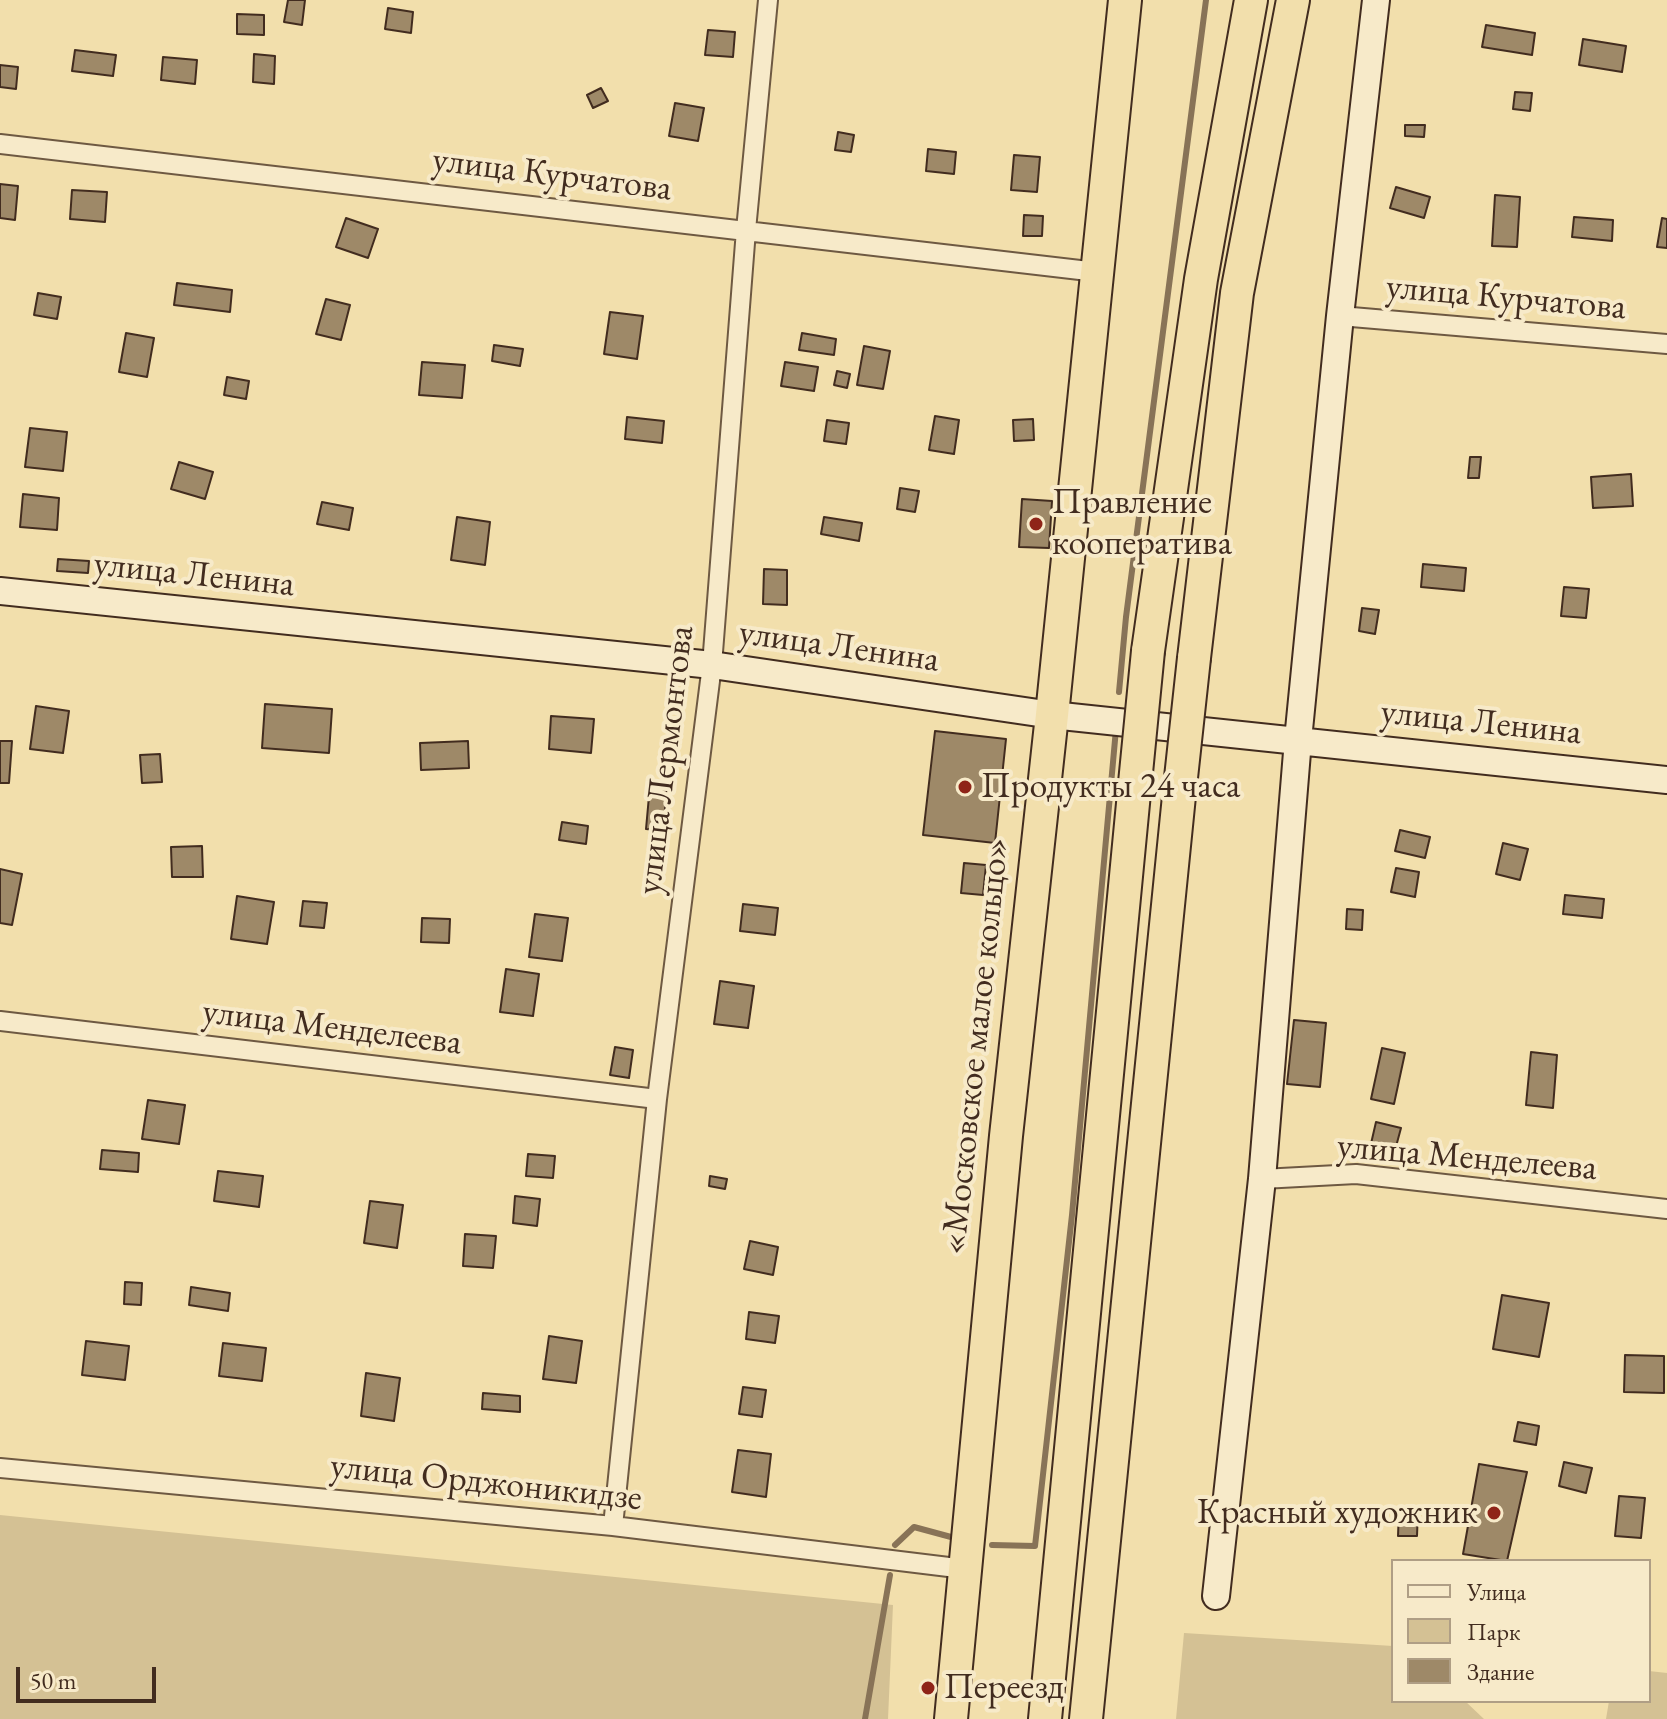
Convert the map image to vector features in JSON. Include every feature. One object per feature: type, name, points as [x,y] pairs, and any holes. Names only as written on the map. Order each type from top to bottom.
[{"type":"highway","name":"«Московское малое кольцо»","points":[[951,1719],[1006,1136],[1125,0]]},
{"type":"highway","points":[[1045,1719],[1148,651],[1201,279],[1251,0]]},
{"type":"highway","points":[[1086,1719],[1179,796],[1237,293],[1293,0]]},
{"type":"street","name":"улица Лермонтова","points":[[613,1526],[657,1099],[712,665],[746,230],[768,0]]},
{"type":"street","points":[[1216,1596],[1262,1179],[1298,740],[1340,316],[1376,0]]},
{"type":"street","name":"улица Курчатова","points":[[0,144],[1097,272]]},
{"type":"street","name":"улица Курчатова","points":[[1340,316],[1667,344]]},
{"type":"street","name":"улица Ленина","points":[[0,591],[712,665],[1052,715],[1667,780]]},
{"type":"street","name":"улица Менделеева","points":[[0,1021],[657,1099]]},
{"type":"street","name":"улица Менделеева","points":[[1262,1179],[1356,1174],[1667,1209]]},
{"type":"street","name":"улица Орджоникидзе","points":[[0,1468],[613,1526],[965,1569]]},
{"type":"green space","points":[[0,1515],[893,1605],[888,1719],[0,1719]]},
{"type":"green space","points":[[1184,1633],[1391,1646],[1391,1703],[1467,1703],[1484,1719],[1176,1719]]},
{"type":"green space","points":[[1651,1671],[1667,1673],[1667,1719],[1606,1719],[1609,1703],[1651,1703]]},
{"type":"building","points":[[288,0],[305,0],[302,25],[284,22]]},
{"type":"building","points":[[388,8],[413,12],[411,33],[385,29]]},
{"type":"building","points":[[237,14],[264,15],[264,35],[237,34]]},
{"type":"building","points":[[1486,25],[1535,33],[1532,55],[1482,47]]},
{"type":"building","points":[[708,30],[735,32],[733,57],[705,55]]},
{"type":"building","points":[[1583,39],[1626,46],[1622,72],[1579,65]]},
{"type":"building","points":[[75,50],[116,55],[113,76],[72,71]]},
{"type":"building","points":[[254,54],[275,56],[274,84],[253,82]]},
{"type":"building","points":[[163,57],[197,60],[195,84],[161,80]]},
{"type":"building","points":[[0,65],[18,67],[16,89],[0,87]]},
{"type":"building","points":[[601,88],[608,101],[593,108],[587,95]]},
{"type":"building","points":[[1515,92],[1532,93],[1530,111],[1513,109]]},
{"type":"building","points":[[675,103],[704,108],[698,141],[669,136]]},
{"type":"building","points":[[1405,125],[1425,125],[1424,137],[1405,136]]},
{"type":"building","points":[[838,132],[854,135],[851,152],[835,150]]},
{"type":"building","points":[[928,149],[956,152],[954,174],[926,171]]},
{"type":"building","points":[[1014,155],[1040,157],[1037,192],[1011,190]]},
{"type":"building","points":[[0,184],[18,186],[15,220],[0,218]]},
{"type":"building","points":[[1396,187],[1430,197],[1424,218],[1390,208]]},
{"type":"building","points":[[72,190],[107,192],[105,222],[70,219]]},
{"type":"building","points":[[1495,195],[1520,197],[1517,247],[1492,246]]},
{"type":"building","points":[[1024,215],[1043,216],[1042,236],[1023,236]]},
{"type":"building","points":[[1574,217],[1613,220],[1612,241],[1572,237]]},
{"type":"building","points":[[346,218],[378,229],[368,258],[336,247]]},
{"type":"building","points":[[1662,218],[1667,219],[1667,248],[1657,247]]},
{"type":"building","points":[[177,283],[232,290],[230,312],[174,305]]},
{"type":"building","points":[[38,293],[61,297],[57,319],[34,315]]},
{"type":"building","points":[[326,299],[350,305],[341,340],[316,334]]},
{"type":"building","points":[[610,312],[643,316],[637,359],[604,354]]},
{"type":"building","points":[[126,333],[154,338],[147,377],[119,372]]},
{"type":"building","points":[[802,333],[836,339],[834,355],[799,350]]},
{"type":"building","points":[[494,345],[523,349],[520,366],[492,361]]},
{"type":"building","points":[[864,346],[890,351],[883,389],[857,385]]},
{"type":"building","points":[[422,362],[465,365],[462,398],[419,395]]},
{"type":"building","points":[[785,362],[818,367],[814,391],[781,386]]},
{"type":"building","points":[[837,371],[850,374],[847,388],[834,385]]},
{"type":"building","points":[[227,377],[249,381],[246,399],[224,395]]},
{"type":"building","points":[[935,416],[959,420],[954,454],[929,450]]},
{"type":"building","points":[[627,417],[664,421],[662,443],[625,439]]},
{"type":"building","points":[[1033,419],[1034,440],[1014,441],[1013,420]]},
{"type":"building","points":[[827,420],[849,423],[846,444],[824,441]]},
{"type":"building","points":[[30,428],[67,432],[63,471],[25,467]]},
{"type":"building","points":[[1470,457],[1481,457],[1479,478],[1468,478]]},
{"type":"building","points":[[179,462],[213,472],[205,499],[171,489]]},
{"type":"building","points":[[1631,474],[1633,506],[1593,508],[1591,477]]},
{"type":"building","points":[[900,488],[919,491],[915,512],[897,509]]},
{"type":"building","points":[[23,494],[59,498],[57,530],[20,527]]},
{"type":"building","name":"Правление кооператива","points":[[1022,499],[1052,501],[1049,548],[1019,547]]},
{"type":"building","points":[[322,502],[353,508],[349,530],[317,524]]},
{"type":"building","points":[[457,517],[490,522],[485,565],[451,560]]},
{"type":"building","points":[[824,517],[862,523],[859,541],[821,534]]},
{"type":"building","points":[[58,559],[89,561],[88,573],[57,571]]},
{"type":"building","points":[[1423,564],[1466,568],[1464,591],[1421,587]]},
{"type":"building","points":[[764,569],[787,570],[787,605],[763,604]]},
{"type":"building","points":[[1564,587],[1589,589],[1586,618],[1561,616]]},
{"type":"building","points":[[1362,608],[1379,610],[1375,634],[1359,631]]},
{"type":"building","points":[[265,704],[332,709],[329,753],[262,748]]},
{"type":"building","points":[[36,706],[69,711],[63,753],[30,749]]},
{"type":"building","points":[[551,716],[594,719],[591,753],[549,749]]},
{"type":"building","name":"Продукты 24 часа","points":[[935,731],[1006,739],[995,843],[923,835]]},
{"type":"building","points":[[0,741],[12,741],[9,783],[0,783]]},
{"type":"building","points":[[468,741],[469,768],[421,770],[420,743]]},
{"type":"building","points":[[160,754],[162,782],[142,783],[140,755]]},
{"type":"building","points":[[650,785],[667,787],[663,831],[646,829]]},
{"type":"building","points":[[562,822],[588,826],[586,844],[559,840]]},
{"type":"building","points":[[1400,830],[1430,837],[1425,858],[1395,851]]},
{"type":"building","points":[[1503,843],[1528,849],[1520,880],[1496,874]]},
{"type":"building","points":[[202,846],[203,877],[172,877],[171,847]]},
{"type":"building","points":[[964,863],[986,865],[983,895],[961,893]]},
{"type":"building","points":[[1396,868],[1419,872],[1415,897],[1391,892]]},
{"type":"building","points":[[0,869],[22,874],[12,925],[0,923]]},
{"type":"building","points":[[1565,895],[1604,899],[1602,918],[1563,914]]},
{"type":"building","points":[[237,896],[274,902],[267,944],[231,939]]},
{"type":"building","points":[[303,901],[327,903],[324,928],[300,926]]},
{"type":"building","points":[[743,904],[778,908],[775,935],[740,931]]},
{"type":"building","points":[[1347,909],[1363,910],[1362,930],[1346,929]]},
{"type":"building","points":[[535,914],[568,918],[562,961],[529,957]]},
{"type":"building","points":[[422,918],[450,919],[449,943],[421,942]]},
{"type":"building","points":[[506,969],[539,974],[533,1016],[500,1012]]},
{"type":"building","points":[[720,981],[754,986],[748,1028],[714,1024]]},
{"type":"building","points":[[1294,1020],[1326,1023],[1320,1087],[1287,1084]]},
{"type":"building","points":[[615,1047],[633,1050],[629,1078],[610,1075]]},
{"type":"building","points":[[1382,1048],[1405,1053],[1394,1104],[1371,1099]]},
{"type":"building","points":[[1531,1052],[1557,1055],[1553,1108],[1526,1105]]},
{"type":"building","points":[[148,1100],[185,1105],[179,1144],[142,1139]]},
{"type":"building","points":[[1376,1122],[1401,1128],[1394,1154],[1370,1148]]},
{"type":"building","points":[[102,1150],[139,1153],[138,1172],[100,1169]]},
{"type":"building","points":[[528,1154],[555,1156],[553,1178],[526,1176]]},
{"type":"building","points":[[218,1171],[263,1176],[259,1207],[214,1201]]},
{"type":"building","points":[[710,1176],[727,1179],[725,1189],[709,1186]]},
{"type":"building","points":[[515,1196],[540,1199],[537,1226],[513,1223]]},
{"type":"building","points":[[370,1201],[403,1205],[397,1248],[364,1243]]},
{"type":"building","points":[[465,1234],[496,1236],[493,1268],[463,1266]]},
{"type":"building","points":[[750,1241],[778,1247],[773,1275],[744,1269]]},
{"type":"building","points":[[125,1282],[142,1283],[141,1305],[124,1304]]},
{"type":"building","points":[[191,1287],[230,1293],[228,1311],[189,1305]]},
{"type":"building","points":[[1502,1295],[1549,1303],[1539,1357],[1493,1349]]},
{"type":"building","points":[[749,1312],[779,1316],[775,1343],[746,1339]]},
{"type":"building","points":[[549,1336],[582,1341],[576,1383],[543,1379]]},
{"type":"building","points":[[86,1341],[129,1346],[125,1380],[82,1375]]},
{"type":"building","points":[[223,1343],[266,1348],[262,1381],[219,1376]]},
{"type":"building","points":[[1625,1355],[1664,1356],[1664,1393],[1624,1392]]},
{"type":"building","points":[[366,1373],[400,1378],[394,1421],[361,1416]]},
{"type":"building","points":[[743,1387],[766,1390],[762,1417],[739,1414]]},
{"type":"building","points":[[483,1393],[520,1396],[520,1412],[482,1409]]},
{"type":"building","points":[[1518,1422],[1539,1426],[1536,1445],[1514,1441]]},
{"type":"building","points":[[738,1450],[771,1454],[766,1497],[732,1492]]},
{"type":"building","points":[[1564,1462],[1592,1468],[1586,1493],[1559,1486]]},
{"type":"building","name":"Красный художник","points":[[1479,1464],[1527,1472],[1507,1559],[1463,1554]]},
{"type":"building","points":[[1619,1496],[1645,1498],[1641,1538],[1615,1536]]},
{"type":"building","points":[[1399,1509],[1418,1509],[1417,1536],[1398,1536]]},
{"type":"waterway","points":[[1119,692],[1126,617],[1206,0]]},
{"type":"waterway","points":[[992,1545],[1035,1546],[1072,1215],[1116,729]]},
{"type":"waterway","points":[[895,1545],[914,1527],[951,1537]]},
{"type":"waterway","points":[[865,1719],[890,1575]]},
{"type":"place","name":"Правление кооператива","points":[[1036,524]]},
{"type":"place","name":"Продукты 24 часа","points":[[965,787]]},
{"type":"place","name":"Красный художник","points":[[1494,1513]]},
{"type":"place","name":"Переезд","points":[[928,1688]]}]
